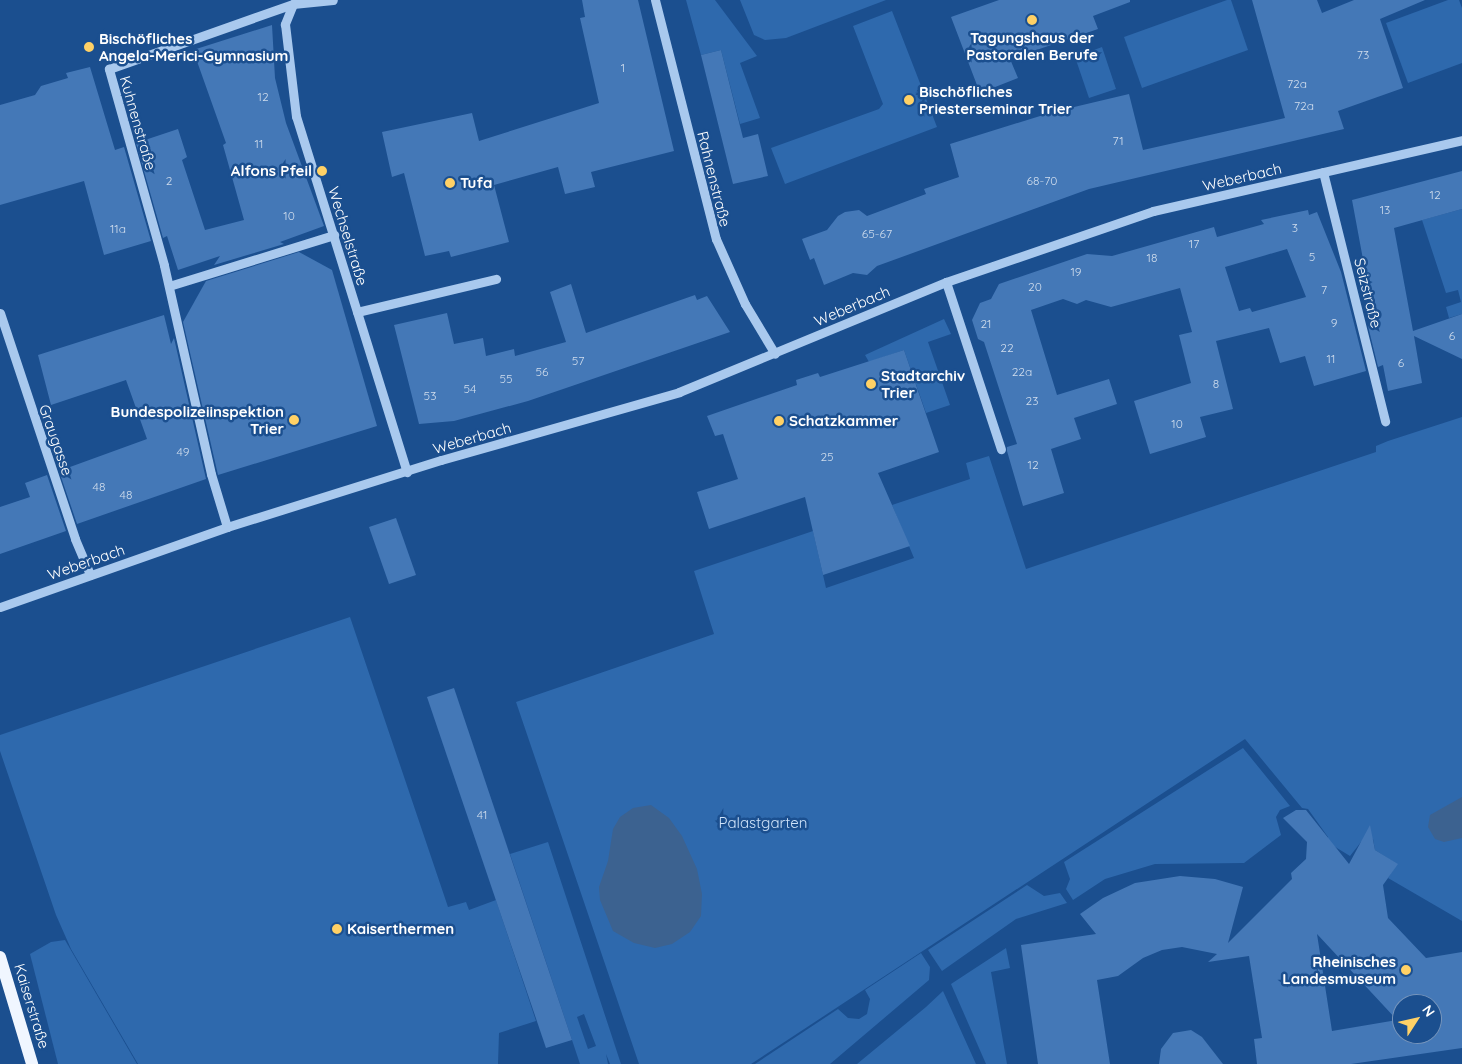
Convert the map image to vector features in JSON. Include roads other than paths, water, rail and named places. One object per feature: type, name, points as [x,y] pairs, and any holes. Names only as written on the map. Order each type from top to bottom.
[{"type":"main road","name":"Kaiserstraße","points":[[0,957],[32,1064]]},
{"type":"street","name":"Kuhnenstraße","points":[[227,527],[212,474],[170,286],[109,69],[292,2],[333,0]]},
{"type":"street","name":"Rahnenstraße","points":[[655,0],[716,239],[745,304],[775,354]]},
{"type":"street","name":"Wechselstraße","points":[[292,2],[285,24],[296,116],[407,472]]},
{"type":"street","name":"Weberbach","points":[[0,607],[227,527],[658,399],[775,354],[946,282],[1153,211],[1462,140]]},
{"type":"street","name":"Seizstraße","points":[[1324,172],[1385,421]]},
{"type":"street","points":[[170,286],[334,235]]},
{"type":"street","points":[[357,312],[496,279]]},
{"type":"street","points":[[946,282],[1001,450]]},
{"type":"street","name":"Graugasse","points":[[0,313],[68,520],[90,575]]},
{"type":"place","name":"Tagungshaus der Pastoralen Berufe","points":[[1032,20]]},
{"type":"place","name":"Bischöfliches Angela-Merici-Gymnasium","points":[[89,47]]},
{"type":"place","name":"Bischöfliches Priesterseminar Trier","points":[[909,100]]},
{"type":"place","name":"Alfons Pfeil","points":[[322,171]]},
{"type":"place","name":"Tufa","points":[[450,183]]},
{"type":"place","name":"Stadtarchiv Trier","points":[[871,384]]},
{"type":"place","name":"Bundespolizeiinspektion Trier","points":[[294,420]]},
{"type":"place","name":"Schatzkammer","points":[[779,421]]},
{"type":"place","name":"Kaiserthermen","points":[[337,929]]},
{"type":"place","name":"Rheinisches Landesmuseum","points":[[1406,970]]},
{"type":"park label","name":"Palastgarten","points":[[763,823]]}]
